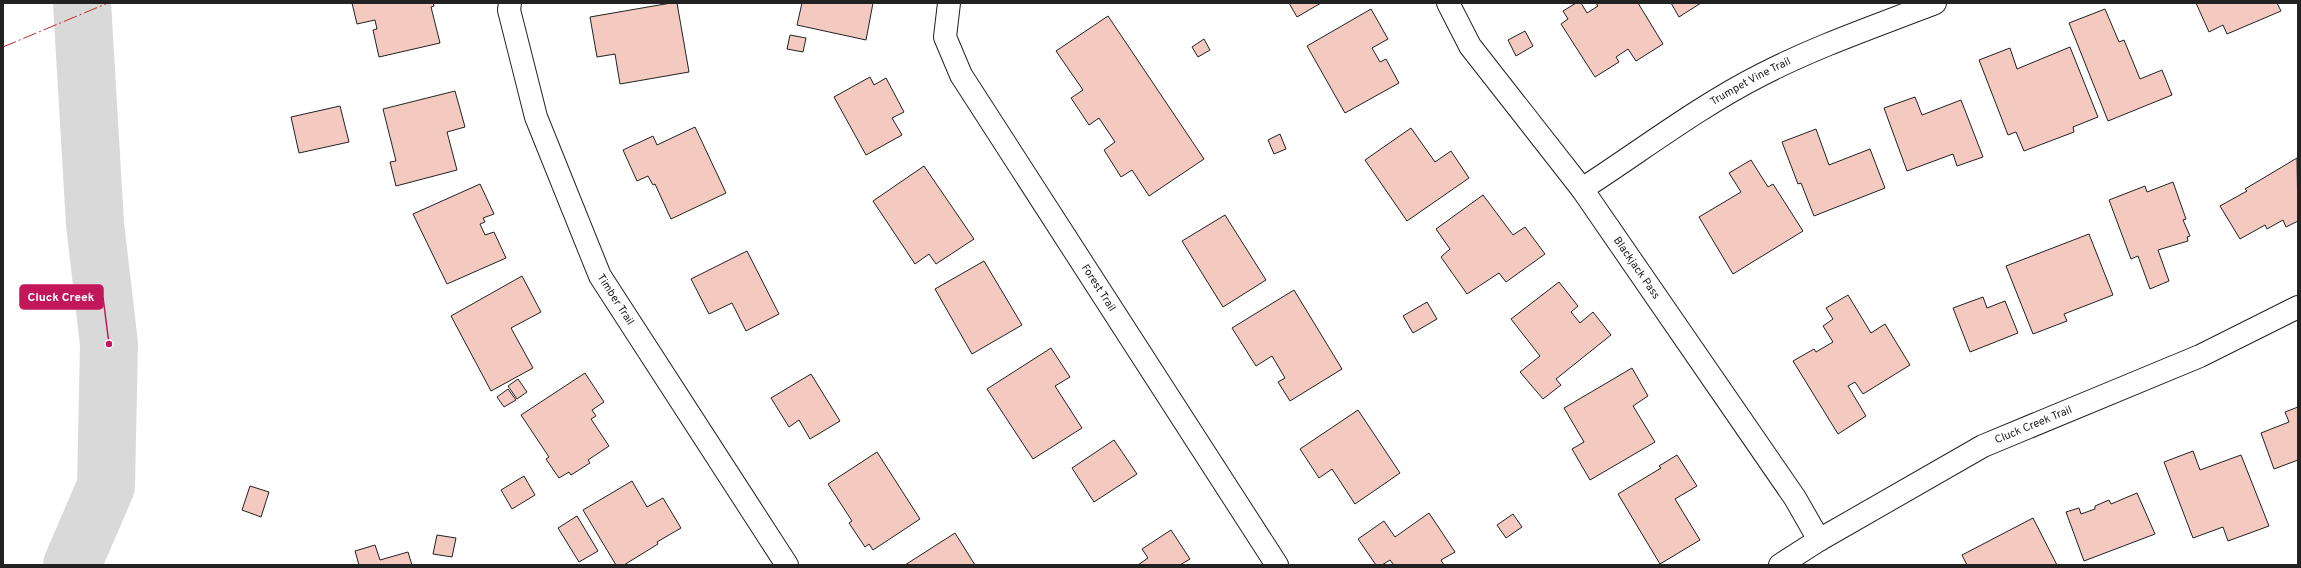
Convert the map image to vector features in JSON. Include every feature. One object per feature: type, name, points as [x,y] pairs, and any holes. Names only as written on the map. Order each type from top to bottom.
[{"type":"street","name":"Timber Trail","points":[[510,3],[509,10],[536,117],[600,276],[787,565]]},
{"type":"street","name":"Forest Trail","points":[[949,3],[945,37],[961,75],[1277,565]]},
{"type":"street","name":"Blackjack Pass","points":[[1448,3],[1470,46],[1582,189],[1795,498],[1819,540]]},
{"type":"street","name":"Trumpet Vine Trail","points":[[1582,189],[1711,104],[1760,75],[1814,50],[1934,3]]},
{"type":"street","name":"Cluck Creek Trail","points":[[1780,565],[1819,540],[1984,446],[2200,356],[2298,307]]},
{"type":"building","points":[[352,3],[433,3],[434,6],[431,7],[440,43],[379,57],[373,30],[377,29],[375,20],[357,24]]},
{"type":"building","points":[[677,3],[689,72],[620,84],[615,54],[597,57],[590,17]]},
{"type":"building","points":[[802,3],[873,3],[866,40],[797,25]]},
{"type":"building","points":[[1289,3],[1321,3],[1297,17]]},
{"type":"building","points":[[1576,3],[1581,3],[1587,13],[1598,6],[1596,3],[1638,3],[1663,44],[1636,61],[1628,49],[1616,57],[1619,62],[1595,77],[1561,24],[1568,19],[1563,11]]},
{"type":"building","points":[[1671,3],[1701,3],[1679,17]]},
{"type":"building","points":[[2196,3],[2277,3],[2281,11],[2227,34],[2223,25],[2209,32]]},
{"type":"building","points":[[1371,9],[1388,39],[1372,48],[1380,62],[1386,59],[1399,83],[1345,113],[1307,46]]},
{"type":"building","points":[[2105,9],[2119,42],[2124,40],[2140,79],[2162,70],[2172,95],[2108,121],[2069,23]]},
{"type":"building","points":[[1108,16],[1204,159],[1149,196],[1132,170],[1121,177],[1104,150],[1115,142],[1099,118],[1089,125],[1071,98],[1083,90],[1056,51]]},
{"type":"building","points":[[1525,31],[1533,46],[1516,56],[1508,40]]},
{"type":"building","points":[[790,35],[806,38],[803,52],[787,49]]},
{"type":"building","points":[[1204,39],[1210,50],[1198,57],[1192,47]]},
{"type":"building","points":[[2070,47],[2098,117],[2073,127],[2074,132],[2024,151],[2016,132],[2008,135],[1979,60],[2010,48],[2017,69]]},
{"type":"building","points":[[870,77],[874,85],[886,78],[904,112],[892,118],[902,135],[866,155],[834,97]]},
{"type":"building","points":[[455,91],[465,127],[447,132],[457,170],[396,186],[390,162],[396,161],[383,109]]},
{"type":"building","points":[[1915,97],[1922,115],[1961,100],[1983,157],[1957,166],[1953,154],[1907,171],[1884,108]]},
{"type":"building","points":[[340,106],[349,142],[299,153],[291,117]]},
{"type":"building","points":[[695,127],[726,193],[671,219],[655,184],[653,185],[648,176],[637,181],[623,150],[653,136],[657,145]]},
{"type":"building","points":[[1411,128],[1435,162],[1451,151],[1469,178],[1407,221],[1365,160]]},
{"type":"building","points":[[1816,129],[1829,165],[1870,149],[1885,188],[1814,216],[1801,183],[1798,184],[1782,142]]},
{"type":"building","points":[[1280,134],[1286,149],[1274,154],[1268,140]]},
{"type":"building","points":[[2297,158],[2298,221],[2286,227],[2283,220],[2267,229],[2265,225],[2240,239],[2220,206],[2247,191],[2245,189]]},
{"type":"building","points":[[1751,160],[1768,187],[1773,184],[1803,231],[1733,274],[1699,217],[1741,192],[1729,173]]},
{"type":"building","points":[[924,166],[974,239],[936,264],[929,254],[915,264],[873,201]]},
{"type":"building","points":[[2173,182],[2186,219],[2183,220],[2190,236],[2187,237],[2188,241],[2158,250],[2169,281],[2150,289],[2138,256],[2131,259],[2109,200],[2145,186],[2147,192]]},
{"type":"building","points":[[480,184],[494,214],[483,218],[485,222],[480,224],[485,235],[494,232],[506,258],[447,284],[413,214]]},
{"type":"building","points":[[1483,195],[1513,235],[1525,227],[1545,254],[1506,282],[1499,273],[1467,294],[1441,257],[1450,249],[1436,229]]},
{"type":"building","points":[[1225,215],[1266,280],[1223,307],[1182,241]]},
{"type":"building","points":[[2089,234],[2113,295],[2064,314],[2067,321],[2033,334],[2006,266]]},
{"type":"building","points":[[747,251],[779,314],[746,331],[732,303],[709,314],[691,279]]},
{"type":"building","points":[[984,261],[1022,325],[972,354],[935,289]]},
{"type":"building","points":[[522,276],[541,312],[511,328],[533,368],[491,391],[451,316]]},
{"type":"building","points":[[1559,282],[1578,306],[1571,312],[1580,323],[1593,312],[1611,335],[1556,379],[1561,385],[1543,399],[1520,372],[1540,356],[1511,319]]},
{"type":"building","points":[[1294,290],[1342,369],[1290,401],[1278,382],[1285,378],[1272,356],[1256,366],[1232,328]]},
{"type":"building","points":[[1848,295],[1871,333],[1885,324],[1910,365],[1863,394],[1855,382],[1848,386],[1866,416],[1838,434],[1793,361],[1814,349],[1816,352],[1833,342],[1823,326],[1833,319],[1826,308]]},
{"type":"building","points":[[1983,297],[1987,308],[2005,301],[2018,333],[1970,352],[1953,308]]},
{"type":"building","points":[[1427,302],[1437,319],[1413,333],[1403,316]]},
{"type":"building","points":[[1051,348],[1070,377],[1055,386],[1082,428],[1033,459],[987,389]]},
{"type":"building","points":[[1632,368],[1648,396],[1633,406],[1655,442],[1590,480],[1572,449],[1584,442],[1564,408]]},
{"type":"building","points":[[585,373],[604,402],[592,410],[596,416],[591,419],[609,446],[588,460],[590,463],[571,475],[569,472],[559,478],[546,459],[549,457],[521,415]]},
{"type":"building","points":[[811,374],[840,421],[810,439],[799,420],[789,427],[771,398]]},
{"type":"building","points":[[518,379],[527,392],[517,399],[508,386]]},
{"type":"building","points":[[508,389],[516,400],[504,407],[497,397]]},
{"type":"building","points":[[2298,407],[2298,460],[2274,469],[2261,433],[2289,422],[2285,412]]},
{"type":"building","points":[[1358,410],[1400,473],[1355,504],[1332,469],[1319,478],[1300,449]]},
{"type":"building","points":[[1114,440],[1137,474],[1094,502],[1072,468]]},
{"type":"building","points":[[2193,451],[2200,470],[2241,455],[2269,526],[2228,541],[2223,527],[2193,538],[2164,462]]},
{"type":"building","points":[[877,452],[920,519],[873,550],[869,544],[865,547],[849,523],[852,521],[828,484]]},
{"type":"building","points":[[1677,455],[1697,486],[1675,499],[1700,540],[1660,564],[1618,494],[1661,468],[1659,466]]},
{"type":"building","points":[[524,476],[535,495],[512,509],[501,490]]},
{"type":"building","points":[[632,481],[647,507],[663,498],[681,528],[657,542],[658,544],[624,565],[616,565],[583,510]]},
{"type":"building","points":[[250,486],[269,492],[261,517],[242,510]]},
{"type":"building","points":[[2137,493],[2155,534],[2084,561],[2066,512],[2079,508],[2081,514],[2095,509],[2095,506],[2109,500],[2111,504]]},
{"type":"building","points":[[1429,513],[1455,552],[1441,560],[1444,565],[1394,565],[1390,560],[1382,565],[1376,565],[1358,539],[1384,521],[1395,537]]},
{"type":"building","points":[[1513,514],[1522,527],[1506,538],[1497,525]]},
{"type":"building","points":[[577,516],[598,551],[579,562],[558,528]]},
{"type":"building","points":[[2033,518],[2057,565],[1967,565],[1962,555]]},
{"type":"building","points":[[1171,530],[1190,559],[1180,565],[1138,565],[1148,558],[1142,549]]},
{"type":"building","points":[[955,533],[975,565],[905,565]]},
{"type":"building","points":[[437,535],[456,538],[452,557],[433,554]]},
{"type":"building","points":[[375,545],[380,560],[408,552],[412,565],[359,565],[355,551]]},
{"type":"waterway","points":[[72,565],[106,486],[109,344],[95,224],[82,3]]},
{"type":"power","points":[[3,47],[108,3]]},
{"type":"place","name":"Cluck Creek","points":[[109,344]]}]
